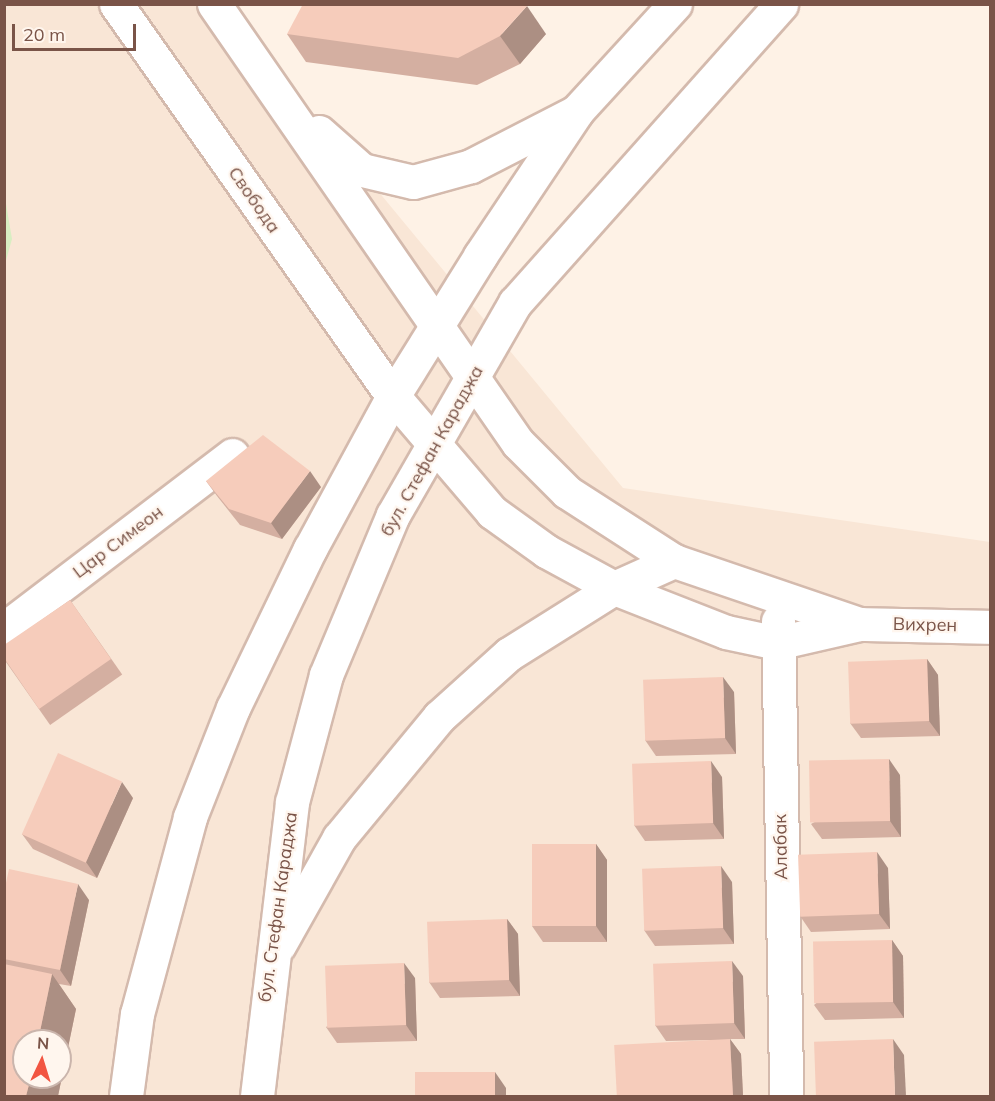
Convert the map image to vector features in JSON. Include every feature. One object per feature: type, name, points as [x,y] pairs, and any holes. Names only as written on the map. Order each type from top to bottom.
[{"type":"street","name":"Свобода","points":[[116,4],[393,396],[492,512],[546,551],[614,588],[726,632],[777,643]]},
{"type":"street","points":[[214,4],[286,104],[518,443],[567,492],[674,561],[860,624]]},
{"type":"street","points":[[126,1096],[137,1014],[190,818],[233,708],[393,396],[436,324],[577,111],[675,4]]},
{"type":"street","name":"бул. Стефан Караджа","points":[[257,1096],[269,962],[292,802],[326,675],[393,515],[515,303],[781,4]]},
{"type":"street","points":[[286,104],[362,170],[413,182],[471,166],[577,111]]},
{"type":"street","name":"Цар Симеон","points":[[4,628],[232,455]]},
{"type":"street","points":[[269,962],[339,837],[439,717],[509,654],[614,588],[674,561]]},
{"type":"street","name":"Алабак","points":[[779,598],[777,643],[786,1096]]},
{"type":"street","points":[[777,643],[860,624]]},
{"type":"street","name":"Вихрен","points":[[860,624],[990,627]]},
{"type":"shaded area","points":[[5,5],[217,5],[317,117],[623,488],[990,542],[990,1096],[5,1096]]},
{"type":"green space","points":[[5,198],[12,239],[4,264]]},
{"type":"building","points":[[303,4],[525,4],[527,6],[500,36],[458,58],[287,34]]},
{"type":"building","points":[[263,435],[310,471],[271,523],[229,509],[206,481]]},
{"type":"building","points":[[70,600],[111,659],[39,709],[4,658],[4,645]]},
{"type":"building","points":[[927,659],[929,721],[850,724],[848,662]]},
{"type":"building","points":[[723,677],[725,738],[645,741],[643,680]]},
{"type":"building","points":[[58,753],[122,781],[86,863],[22,834]]},
{"type":"building","points":[[889,759],[890,821],[810,822],[809,760]]},
{"type":"building","points":[[711,761],[713,823],[634,826],[632,764]]},
{"type":"building","points":[[532,844],[596,844],[596,926],[532,926]]},
{"type":"building","points":[[877,852],[879,914],[800,917],[798,855]]},
{"type":"building","points":[[721,866],[723,928],[644,931],[642,869]]},
{"type":"building","points":[[9,869],[78,884],[60,970],[4,959],[4,892]]},
{"type":"building","points":[[507,919],[509,980],[429,983],[427,922]]},
{"type":"building","points":[[892,940],[893,1002],[814,1003],[813,941]]},
{"type":"building","points":[[732,961],[734,1023],[655,1026],[653,964]]},
{"type":"building","points":[[404,963],[406,1025],[327,1028],[325,966]]},
{"type":"building","points":[[4,964],[52,974],[41,1029],[12,1029],[12,1089],[28,1089],[26,1096],[4,1096]]},
{"type":"building","points":[[730,1039],[733,1096],[617,1096],[614,1045]]},
{"type":"building","points":[[893,1039],[895,1096],[816,1096],[814,1042]]},
{"type":"building","points":[[415,1072],[495,1072],[495,1096],[415,1096]]}]
